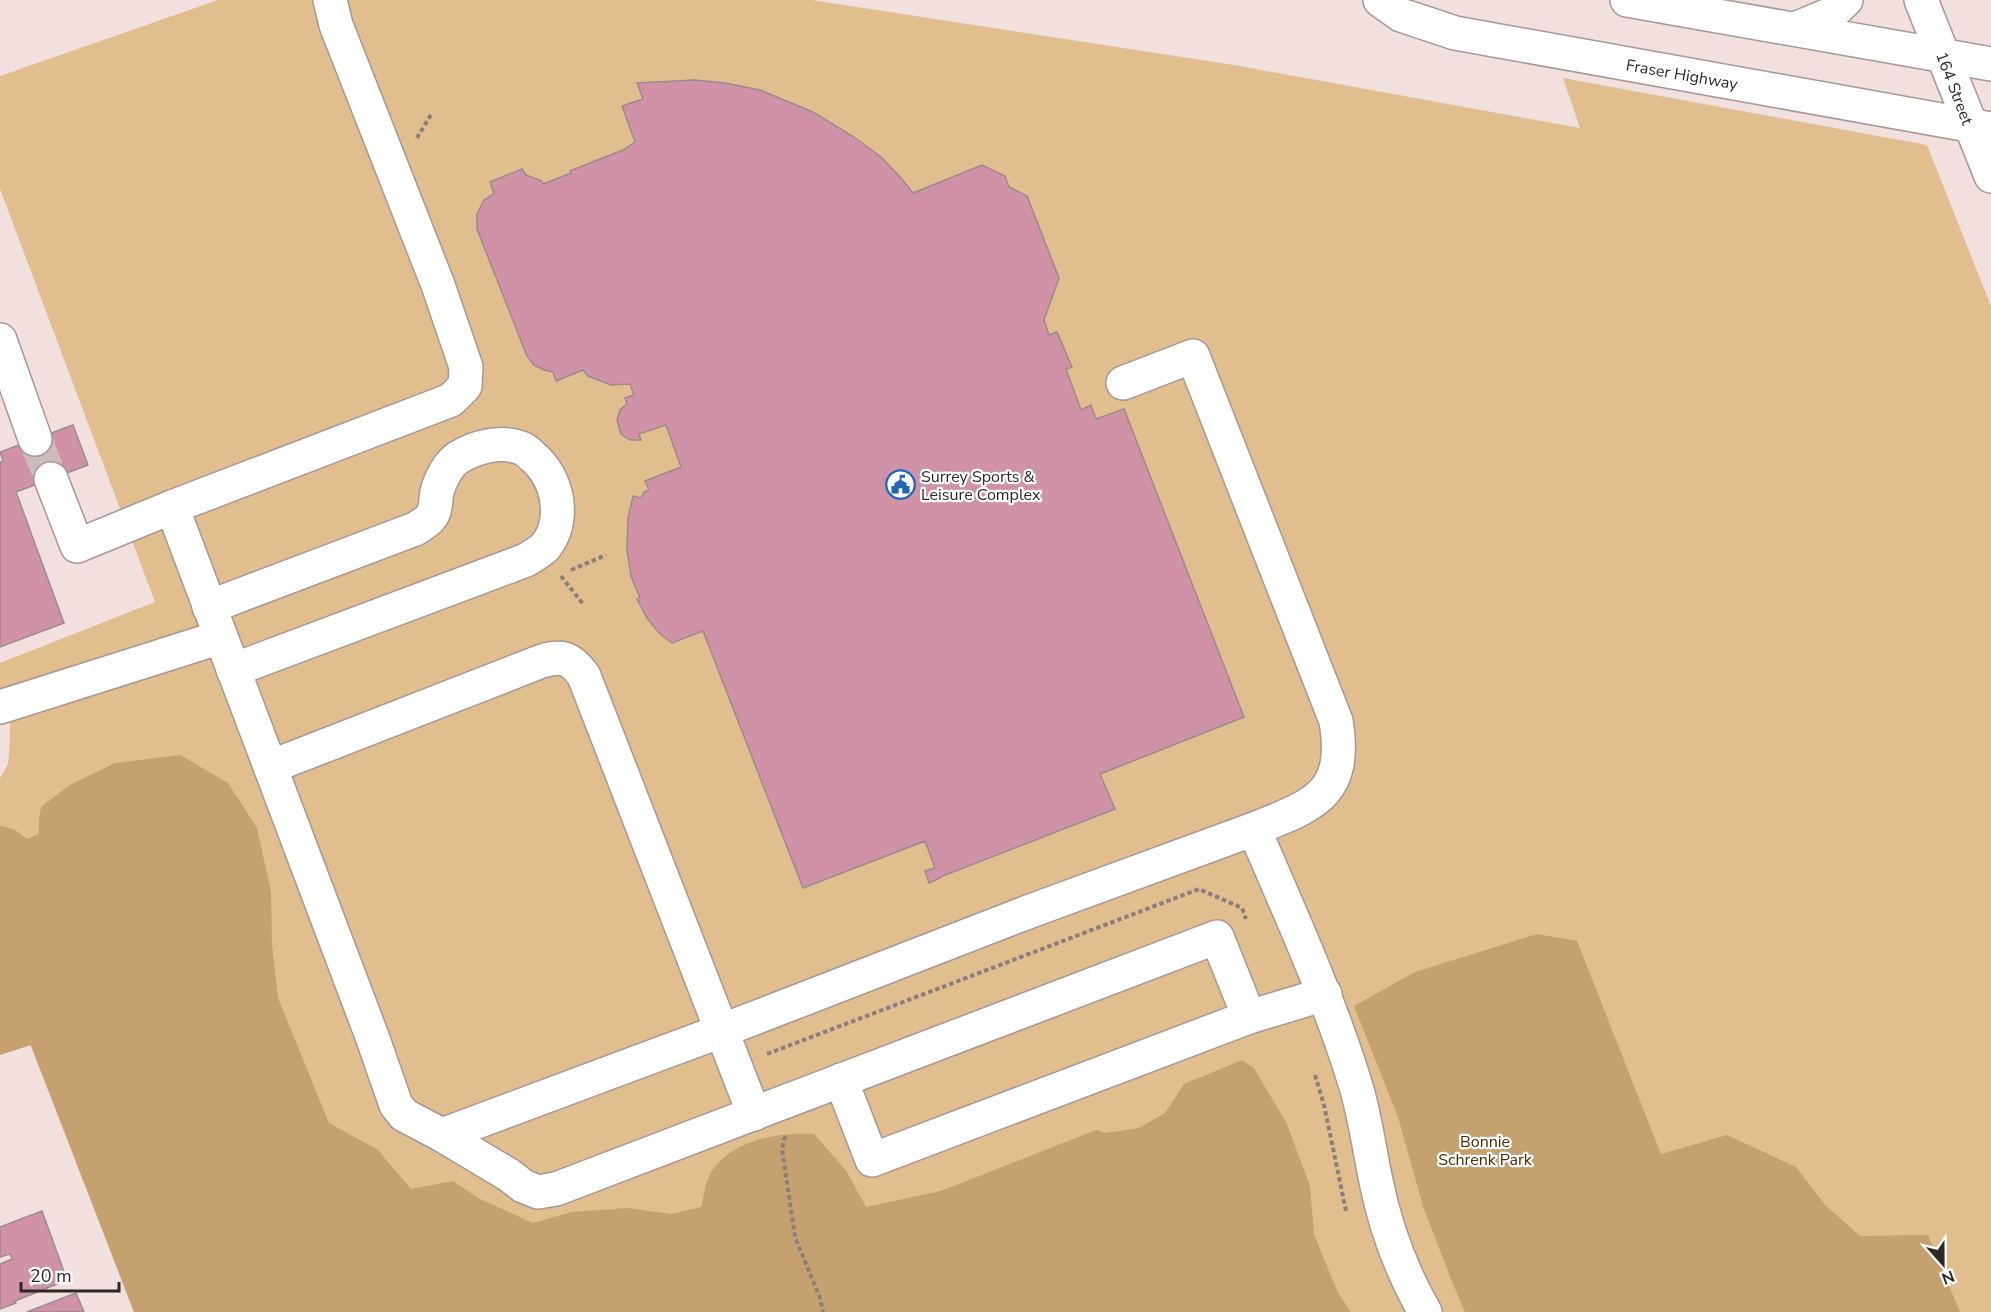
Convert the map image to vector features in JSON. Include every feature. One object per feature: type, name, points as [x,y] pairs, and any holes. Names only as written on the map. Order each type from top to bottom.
[{"type":"main road","points":[[51,479],[77,546],[451,400],[465,386],[466,367],[438,285],[339,32],[330,0]]},
{"type":"main road","name":"Fraser Highway","points":[[1380,0],[1401,15],[1455,33],[1980,127]]},
{"type":"main road","points":[[1627,0],[1991,64]]},
{"type":"main road","points":[[1795,29],[1821,19],[1839,8],[1846,0]]},
{"type":"main road","name":"164 Street","points":[[1921,0],[1942,55],[1980,127],[1991,176]]},
{"type":"main road","points":[[0,340],[35,439]]},
{"type":"main road","points":[[442,1135],[722,1032],[1028,912],[1254,829],[1308,807],[1328,787],[1336,774],[1339,757],[1336,721],[1193,356],[1123,383]]},
{"type":"main road","points":[[209,607],[415,529],[430,518],[443,475],[457,458],[480,448],[499,444],[522,448],[540,462],[551,482],[558,501],[554,534],[544,548],[526,560],[233,670]]},
{"type":"main road","points":[[172,507],[373,1039],[396,1106],[404,1114],[524,1186],[538,1192],[556,1189],[1217,937],[1249,1017]]},
{"type":"main road","points":[[0,707],[221,637]]},
{"type":"main road","points":[[270,767],[542,661],[556,657],[567,659],[584,676],[754,1114]]},
{"type":"main road","points":[[1254,829],[1325,994],[1355,1084],[1387,1223],[1412,1287],[1425,1312]]},
{"type":"main road","points":[[841,1080],[872,1160],[1249,1017],[1325,994]]},
{"type":"path","points":[[416,140],[432,113]]},
{"type":"path","points":[[583,604],[560,575],[606,555]]},
{"type":"path","points":[[761,1056],[1199,889],[1242,908],[1250,930]]},
{"type":"path","points":[[786,1132],[782,1149],[795,1237],[820,1298],[823,1312]]},
{"type":"green space","name":"Bonnie Schrenk Park","points":[[218,0],[812,0],[1234,65],[1580,128],[1563,78],[1927,145],[1991,306],[1991,1312],[134,1312],[0,967],[0,778],[8,764],[10,719],[0,688],[0,663],[155,602],[0,189],[0,76]]},
{"type":"green space","points":[[180,755],[228,783],[257,828],[271,892],[272,944],[278,998],[329,1123],[378,1150],[411,1189],[453,1181],[478,1198],[533,1223],[572,1212],[628,1208],[671,1214],[701,1207],[710,1175],[721,1160],[731,1152],[757,1140],[786,1135],[814,1134],[847,1172],[866,1207],[941,1191],[1096,1130],[1105,1133],[1139,1128],[1165,1113],[1184,1084],[1242,1060],[1254,1068],[1286,1122],[1310,1186],[1314,1234],[1338,1293],[1351,1312],[134,1312],[31,1045],[0,1055],[0,826],[14,829],[27,839],[39,834],[41,807],[70,785],[115,763]]},
{"type":"green space","name":"Bonnie Schrenk Park","points":[[1537,934],[1577,941],[1661,1154],[1727,1135],[1796,1167],[1825,1205],[1860,1236],[1928,1235],[1960,1312],[1465,1312],[1423,1206],[1398,1117],[1354,1006],[1415,972]]},
{"type":"building","name":"Surrey Sports & Leisure Complex","points":[[695,80],[760,90],[813,112],[881,157],[913,193],[982,165],[1005,176],[1009,187],[1027,196],[1059,278],[1044,320],[1049,335],[1057,332],[1072,367],[1066,369],[1081,410],[1091,405],[1096,419],[1124,409],[1244,717],[1100,774],[1115,809],[929,883],[925,871],[935,868],[925,841],[803,888],[703,631],[672,643],[660,634],[647,618],[637,599],[640,598],[631,576],[627,550],[628,518],[633,496],[641,498],[644,492],[649,490],[645,481],[681,467],[666,425],[639,434],[641,440],[630,440],[621,434],[617,420],[620,410],[627,404],[625,398],[634,395],[630,384],[611,385],[588,376],[583,370],[556,381],[553,372],[534,365],[527,356],[477,229],[477,214],[484,200],[494,194],[490,182],[522,169],[526,175],[542,181],[543,184],[623,150],[635,142],[622,106],[643,99],[637,83]]},
{"type":"building","points":[[73,425],[88,465],[16,492],[64,623],[0,647],[0,462],[3,461],[0,452]]},
{"type":"building","points":[[42,1211],[67,1280],[0,1309],[0,1264],[12,1259],[10,1254],[0,1257],[0,1227]]},
{"type":"building","points":[[76,1293],[84,1312],[27,1312]]},
{"type":"tunnel","points":[[35,439],[51,479]]},
{"type":"place","name":"Surrey Sports & Leisure Complex","points":[[900,485]]}]
